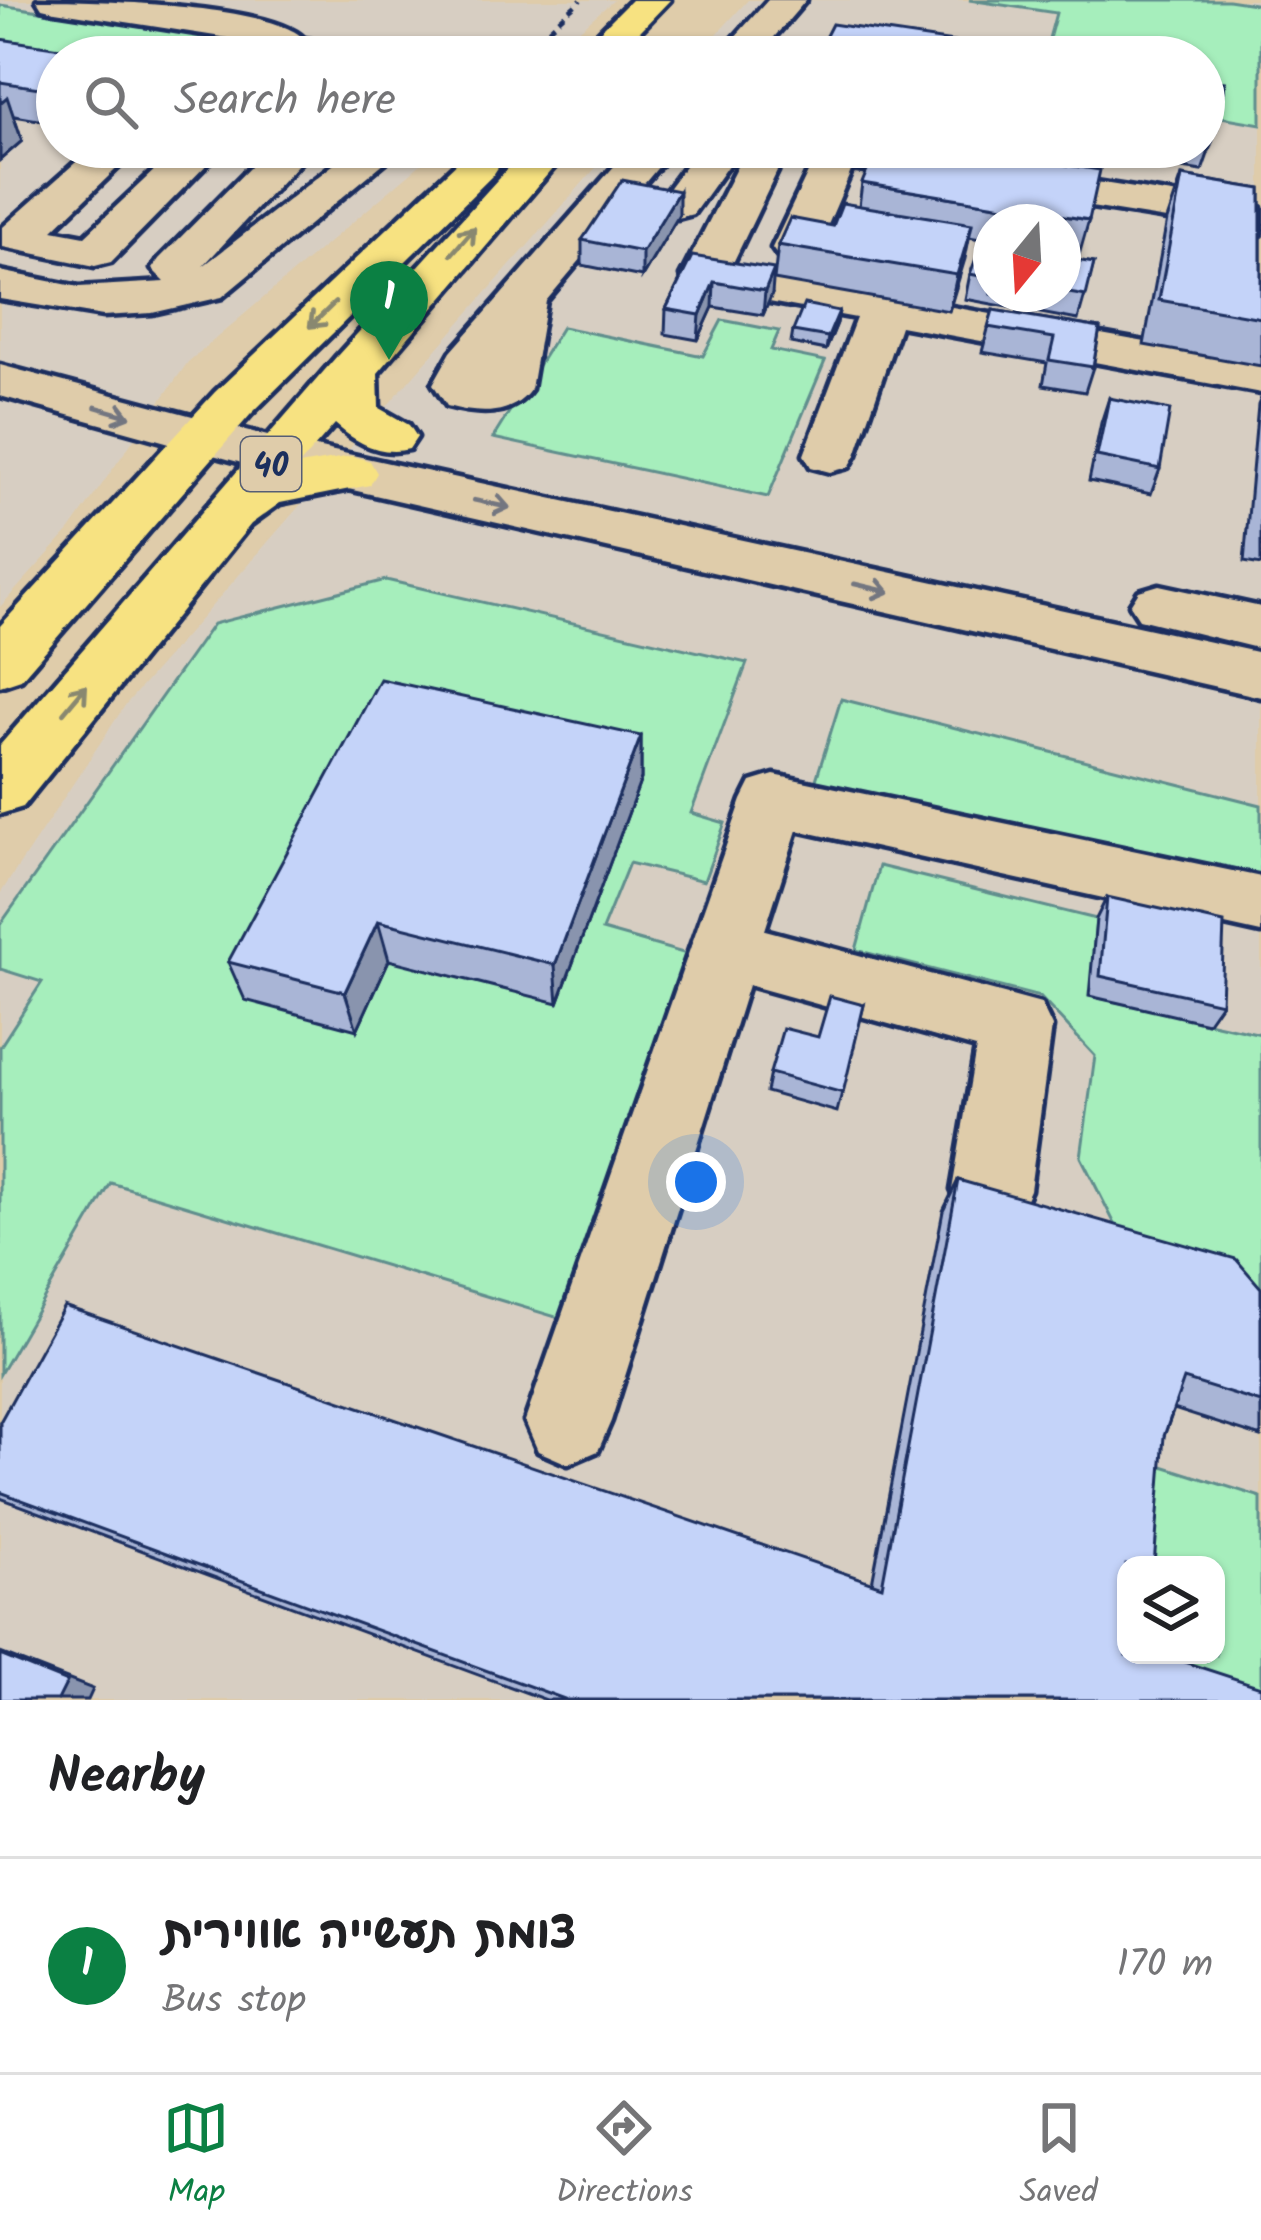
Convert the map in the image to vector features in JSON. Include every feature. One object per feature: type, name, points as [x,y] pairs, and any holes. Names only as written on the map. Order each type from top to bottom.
[{"type":"highway","points":[[624,36],[667,7]]},
{"type":"highway","points":[[651,36],[667,7]]},
{"type":"highway","name":"40","points":[[0,664],[206,409],[281,354],[476,168]]},
{"type":"highway","name":"40","points":[[0,789],[293,438],[531,168]]},
{"type":"highway","points":[[222,522],[264,489],[371,455],[350,394],[354,367]]},
{"type":"street","points":[[59,0],[273,36]]},
{"type":"street","points":[[755,36],[788,0]]},
{"type":"street","points":[[95,168],[19,237],[190,278]]},
{"type":"street","points":[[95,252],[181,168]]},
{"type":"street","points":[[190,278],[276,168]]},
{"type":"street","points":[[0,285],[88,305],[155,301],[351,168]]},
{"type":"street","points":[[524,299],[636,168]]},
{"type":"street","points":[[678,205],[705,168]]},
{"type":"street","points":[[758,168],[704,276],[1261,378]]},
{"type":"street","points":[[795,248],[832,168]]},
{"type":"street","points":[[926,168],[1261,221]]},
{"type":"street","points":[[830,455],[883,308]]},
{"type":"street","points":[[0,335],[293,438],[1261,628]]},
{"type":"street","points":[[0,380],[206,409]]},
{"type":"street","points":[[371,455],[1261,675]]},
{"type":"street","points":[[568,1420],[774,800],[1261,905]]},
{"type":"street","points":[[726,949],[1016,1027],[991,1190]]},
{"type":"path","points":[[540,36],[580,0]]},
{"type":"shaded area","points":[[0,0],[614,0],[572,36],[36,36],[36,168],[416,168],[188,362],[70,530],[0,607]]},
{"type":"shaded area","points":[[748,0],[1261,0],[1261,1700],[0,1700],[0,894],[126,704],[596,168],[1225,168],[1225,36],[715,36]]},
{"type":"green space","points":[[969,0],[1228,0],[1261,5],[1261,124],[1225,118],[1225,36],[1050,36],[1056,13]]},
{"type":"green space","points":[[0,5],[206,36],[36,36],[36,60],[0,65]]},
{"type":"green space","points":[[722,320],[779,331],[771,350],[825,361],[768,497],[493,438],[562,327],[703,356]]},
{"type":"green space","points":[[386,580],[747,663],[691,813],[725,823],[704,881],[629,863],[602,930],[694,956],[569,1321],[111,1183],[0,1374],[0,1047],[42,982],[0,969],[0,925],[213,624]]},
{"type":"green space","points":[[841,699],[1261,805],[1261,892],[811,796]]},
{"type":"green space","points":[[879,866],[1096,919],[1090,996],[1261,1034],[1261,1288],[1125,1244],[1081,1157],[1095,1056],[1040,997],[856,950]]},
{"type":"green space","points":[[1137,1458],[1261,1497],[1261,1700],[1129,1664],[1225,1664],[1225,1556],[1128,1556]]},
{"type":"building","points":[[832,24],[913,36],[826,36]]},
{"type":"building","points":[[0,39],[36,44],[36,88],[0,82]]},
{"type":"building","points":[[868,168],[1100,170],[1089,220],[1081,219],[1081,204],[991,204],[862,183]]},
{"type":"building","points":[[1182,176],[1261,189],[1261,318],[1159,300]]},
{"type":"building","points":[[622,180],[679,191],[642,252],[582,240]]},
{"type":"building","points":[[842,203],[972,224],[957,275],[778,245],[790,218],[833,226]]},
{"type":"building","points":[[692,256],[774,269],[765,291],[714,282],[700,315],[666,309]]},
{"type":"building","points":[[1081,261],[1094,263],[1086,296],[1081,295]]},
{"type":"building","points":[[804,304],[839,311],[828,337],[793,331]]},
{"type":"building","points":[[992,312],[1005,312],[1100,328],[1093,367],[1049,360],[1054,338],[988,327]]},
{"type":"building","points":[[1109,398],[1170,410],[1160,469],[1097,456]]},
{"type":"building","points":[[380,679],[641,736],[555,965],[378,921],[345,992],[228,962]]},
{"type":"building","points":[[1107,897],[1224,923],[1221,1003],[1100,976]]},
{"type":"building","points":[[830,996],[864,1005],[843,1093],[770,1073],[783,1028],[818,1037]]},
{"type":"building","points":[[958,1180],[1236,1259],[1261,1288],[1261,1403],[1184,1379],[1164,1436],[1155,1556],[1117,1556],[1117,1664],[1191,1664],[1261,1687],[1261,1700],[567,1700],[0,1492],[0,1422],[64,1306],[882,1586]]},
{"type":"building","points":[[0,1655],[67,1682],[58,1700],[0,1700]]},
{"type":"place","name":"צומת תעשייה אווירית","points":[[389,360]]}]
